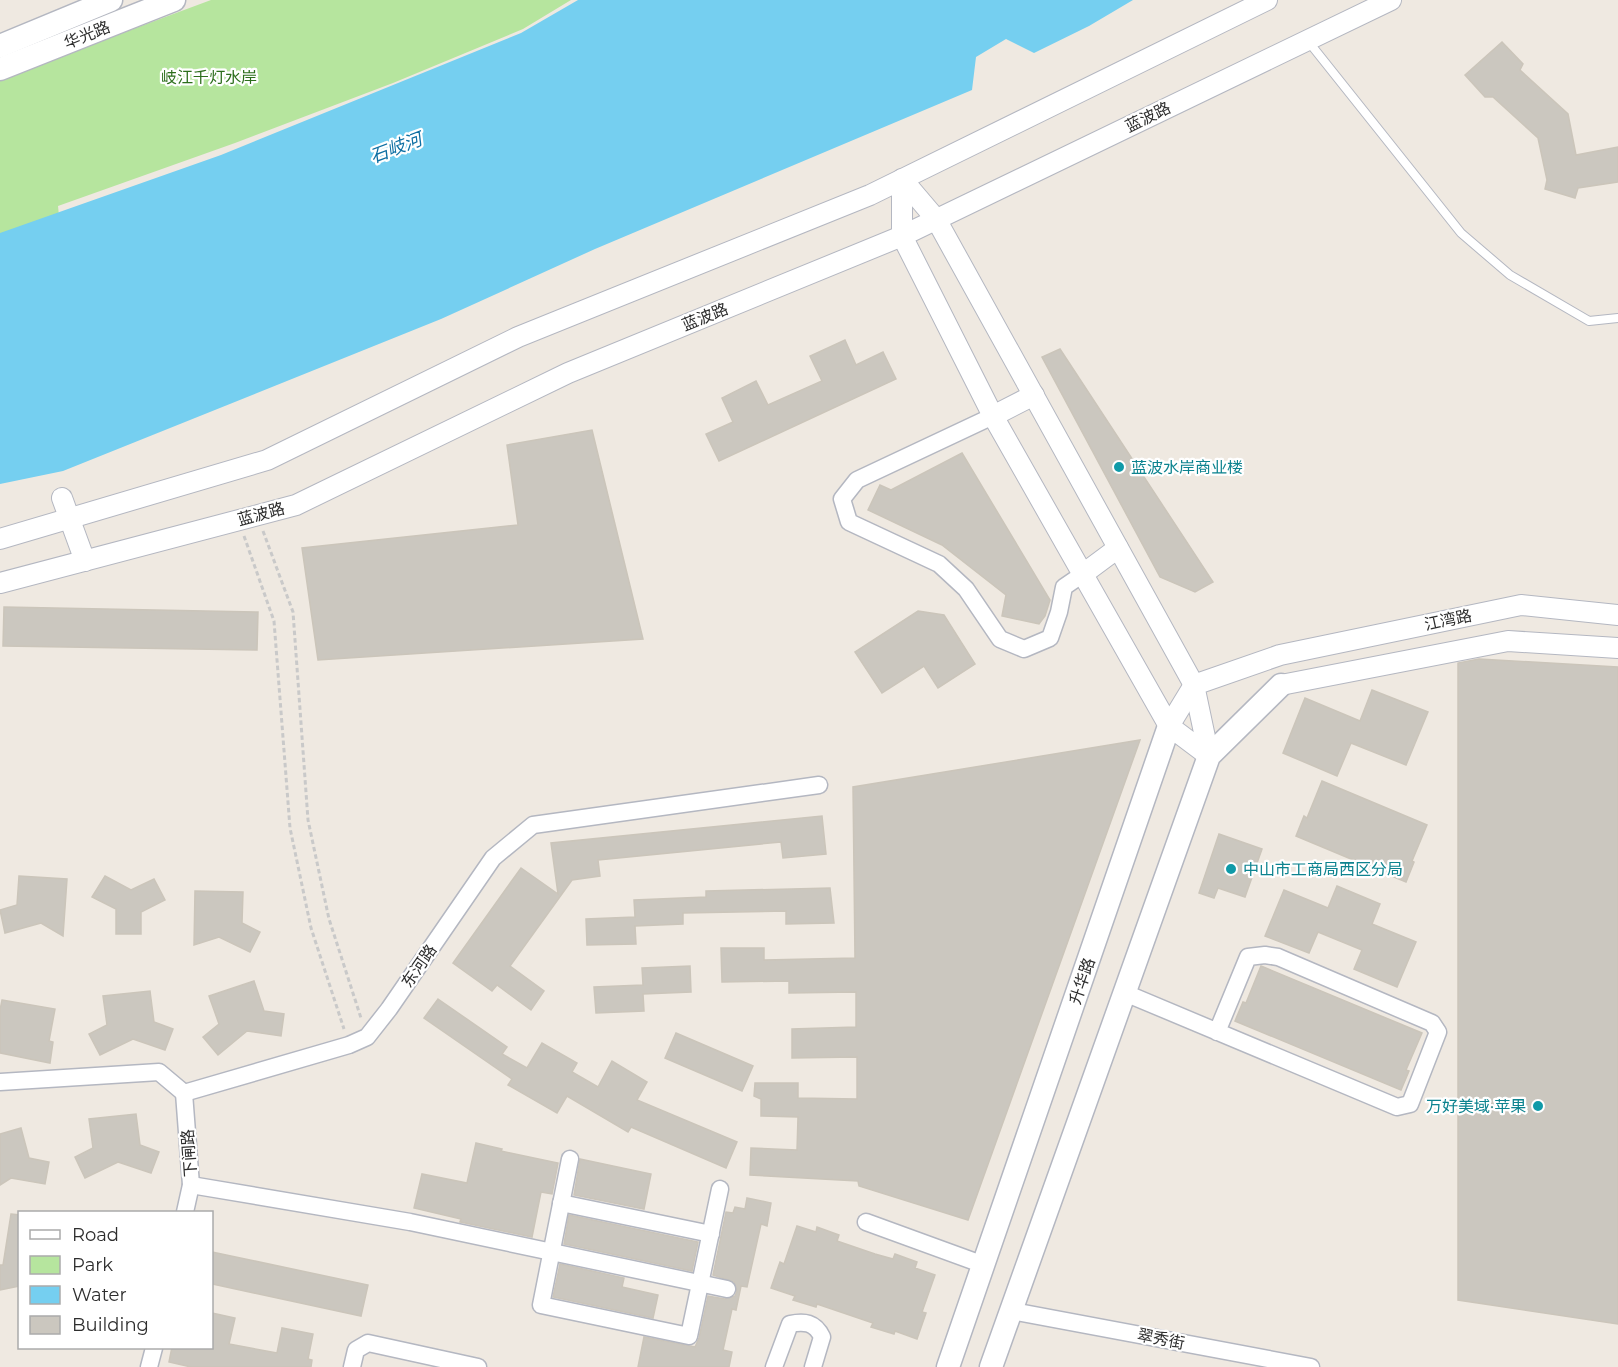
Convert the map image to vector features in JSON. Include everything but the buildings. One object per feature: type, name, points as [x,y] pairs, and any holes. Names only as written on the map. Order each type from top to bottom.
[{"type":"main road","name":"华光路","points":[[0,46],[111,0]]},
{"type":"main road","name":"华光路","points":[[0,69],[174,0]]},
{"type":"main road","points":[[991,1367],[1209,756],[1281,685]]},
{"type":"main road","name":"升华路","points":[[948,1367],[1169,726]]},
{"type":"street","points":[[0,539],[267,460],[518,337],[859,200],[1267,0]]},
{"type":"street","name":"蓝波路","points":[[0,583],[296,505],[568,373],[902,236],[1391,0]]},
{"type":"street","points":[[902,179],[936,219],[1194,686],[1209,756]]},
{"type":"street","points":[[902,179],[902,236],[993,416],[1169,726],[1209,756]]},
{"type":"street","points":[[1034,395],[857,480],[842,499],[849,522],[939,564],[966,589],[1000,639],[1024,649],[1050,638],[1064,587],[1118,548]]},
{"type":"street","points":[[62,498],[85,561]]},
{"type":"street","name":"江湾路","points":[[1194,686],[1280,655],[1521,605],[1618,615]]},
{"type":"street","name":"江湾路","points":[[1281,685],[1508,640],[1618,648]]},
{"type":"street","name":"升华路","points":[[1169,726],[1194,686]]},
{"type":"street","name":"东河路","points":[[184,1093],[349,1045],[367,1037],[494,858],[533,825],[819,785]]},
{"type":"street","points":[[1125,993],[1217,1032],[1397,1107],[1410,1104],[1438,1032],[1432,1023],[1278,957],[1265,955],[1248,957],[1217,1032]]},
{"type":"street","points":[[0,1082],[159,1072],[184,1093]]},
{"type":"street","name":"下闸路","points":[[184,1093],[191,1185],[185,1211]]},
{"type":"street","points":[[570,1159],[541,1305],[689,1336],[720,1189]]},
{"type":"street","points":[[191,1185],[410,1222],[727,1289]]},
{"type":"street","points":[[561,1203],[711,1234]]},
{"type":"street","points":[[866,1222],[984,1265]]},
{"type":"street","name":"翠秀街","points":[[1012,1311],[1311,1367]]},
{"type":"street","points":[[774,1367],[790,1324],[800,1322],[810,1323],[819,1329],[822,1336],[813,1367]]},
{"type":"street","points":[[352,1367],[356,1350],[368,1343],[478,1367]]},
{"type":"street","points":[[149,1367],[154,1349]]},
{"type":"lane","points":[[1308,40],[1461,232],[1510,275],[1589,321],[1618,318]]},
{"type":"path","points":[[248,518],[293,612],[308,820],[329,919],[367,1037]]},
{"type":"path","points":[[248,518],[274,621],[290,828],[311,928],[349,1045]]},
{"type":"green space","name":"岐江千灯水岸","points":[[211,0],[571,0],[523,29],[393,83],[235,143],[58,206],[60,226],[0,247],[0,81]]},
{"type":"water","name":"石岐河","points":[[578,0],[1133,0],[1089,26],[1034,53],[1006,39],[976,57],[972,90],[595,249],[441,319],[63,471],[0,484],[0,233],[221,155],[521,33]]},
{"type":"place","name":"蓝波水岸商业楼","points":[[1119,467]]},
{"type":"place","name":"中山市工商局西区分局","points":[[1231,869]]},
{"type":"place","name":"万好美域·苹果","points":[[1538,1106]]}]
